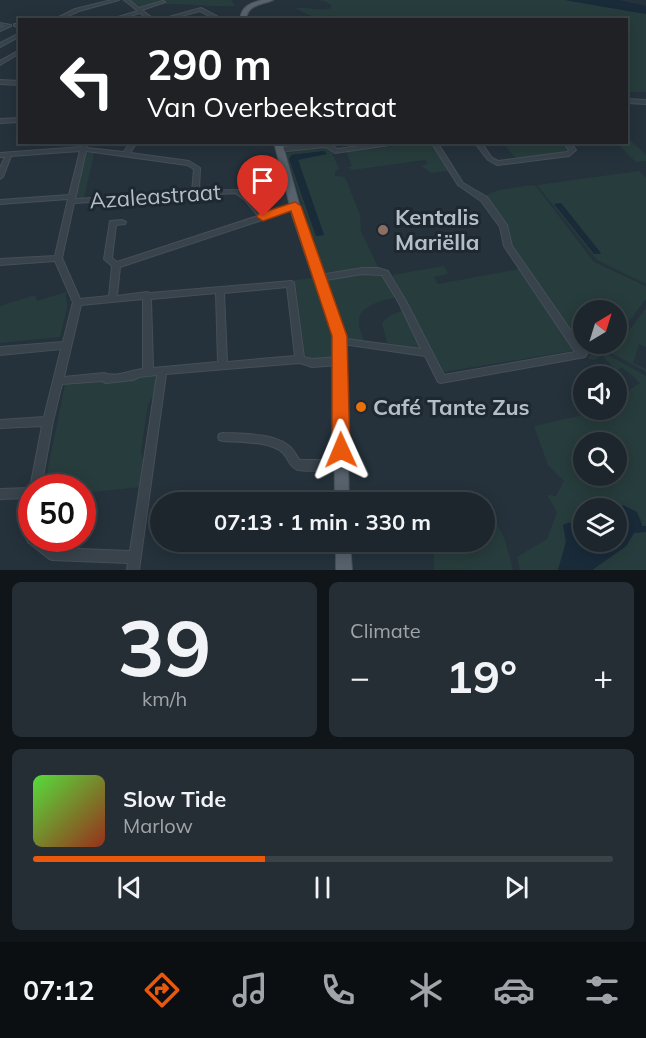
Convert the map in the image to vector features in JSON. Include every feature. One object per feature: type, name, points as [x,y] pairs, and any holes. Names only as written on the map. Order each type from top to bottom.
[{"type":"main road","points":[[243,18],[246,8],[270,0]]},
{"type":"main road","points":[[279,146],[295,206],[336,324],[339,340],[342,492]]},
{"type":"main road","points":[[343,552],[344,570]]},
{"type":"street","points":[[58,18],[117,0]]},
{"type":"street","points":[[126,0],[151,18]]},
{"type":"street","points":[[117,18],[163,2]]},
{"type":"street","points":[[172,18],[201,9],[218,18]]},
{"type":"street","points":[[63,15],[76,18]]},
{"type":"street","points":[[0,24],[9,26],[0,30]]},
{"type":"street","points":[[18,35],[0,45],[18,50]]},
{"type":"street","points":[[0,63],[3,58],[18,51]]},
{"type":"street","points":[[0,82],[18,83]]},
{"type":"street","points":[[628,101],[646,102]]},
{"type":"street","points":[[0,122],[18,120]]},
{"type":"street","points":[[124,155],[132,144]]},
{"type":"street","points":[[279,146],[324,145],[330,146],[335,151],[391,144]]},
{"type":"street","points":[[320,278],[351,274],[365,269],[385,273],[441,379],[582,354],[508,246],[504,226],[484,199],[460,184],[435,144]]},
{"type":"street","points":[[479,144],[490,159],[497,163],[569,154],[573,150],[568,144]]},
{"type":"street","points":[[38,474],[77,302],[58,258],[84,146]]},
{"type":"street","points":[[0,155],[84,146],[124,155],[189,163],[197,168],[195,194]]},
{"type":"street","points":[[0,177],[9,154]]},
{"type":"street","name":"Azaleastraat","points":[[0,202],[236,191],[243,193],[263,217]]},
{"type":"street","points":[[116,265],[295,206]]},
{"type":"street","points":[[116,265],[108,259],[111,228],[112,223],[122,222]]},
{"type":"street","points":[[0,262],[58,258]]},
{"type":"street","points":[[113,298],[116,265]]},
{"type":"street","points":[[77,302],[291,284],[300,359]]},
{"type":"street","points":[[220,291],[223,366]]},
{"type":"street","points":[[147,295],[148,372]]},
{"type":"street","points":[[339,340],[428,353]]},
{"type":"street","points":[[0,351],[66,345]]},
{"type":"street","points":[[58,381],[104,376],[106,379],[148,372],[300,359],[312,363],[339,361]]},
{"type":"street","points":[[134,570],[162,372]]},
{"type":"street","points":[[0,424],[48,421]]},
{"type":"street","points":[[222,437],[249,438],[282,447],[293,462],[299,465],[341,465]]},
{"type":"street","points":[[0,494],[18,493]]},
{"type":"street","points":[[50,552],[52,554],[135,557]]},
{"type":"green space","points":[[129,0],[231,0],[235,6],[165,4],[142,7]]},
{"type":"green space","points":[[314,0],[565,0],[646,14],[646,92],[628,92],[628,18],[315,18],[295,8],[323,10],[331,8],[331,5],[324,1]]},
{"type":"green space","points":[[628,138],[646,155],[646,161],[636,162],[617,144],[628,144]]},
{"type":"green space","points":[[433,144],[450,171],[431,173],[421,166],[428,164],[425,160],[352,170],[348,167],[352,166],[346,152]]},
{"type":"green space","points":[[504,144],[566,144],[570,148],[569,152],[517,160]]},
{"type":"green space","points":[[324,146],[331,150],[339,169],[335,171],[335,176],[345,177],[360,215],[361,231],[378,267],[360,267],[325,276],[286,153]],"holes":[[[326,151],[298,160],[324,235],[316,236],[289,159],[292,155]]]},
{"type":"green space","points":[[85,152],[94,153],[84,199],[74,198]]},
{"type":"green space","points":[[639,171],[646,177],[646,284],[597,260],[537,185]]},
{"type":"green space","points":[[536,186],[594,262],[646,286],[646,299],[627,324],[627,300],[573,300],[573,336],[513,247],[507,227],[485,196],[499,190]]},
{"type":"green space","points":[[444,266],[448,274],[434,277],[438,284],[520,269],[573,347],[571,351],[444,372],[392,275]]},
{"type":"green space","points":[[358,273],[381,273],[397,297],[373,304],[363,311],[359,322],[364,341],[345,339],[326,281]]},
{"type":"green space","points":[[313,278],[333,334],[332,358],[312,360],[305,355],[295,280]]},
{"type":"green space","points":[[66,292],[67,308],[60,337],[0,343],[0,306],[35,295],[37,301]]},
{"type":"green space","points":[[646,308],[646,347],[639,344],[633,363],[646,369],[646,372],[613,354],[627,354],[627,333]]},
{"type":"green space","points":[[404,310],[425,350],[387,343],[382,323],[391,315]]},
{"type":"green space","points":[[607,354],[646,376],[646,526],[642,526],[641,519],[627,510],[627,498],[573,498],[573,528],[566,539],[558,570],[520,570],[517,557],[547,539],[557,512],[547,495],[556,496],[564,481],[548,465],[534,426],[573,417],[573,420],[627,420],[627,391],[640,383],[627,371],[627,366],[613,366],[603,355],[594,360],[589,359],[588,356]]},
{"type":"green space","points":[[140,375],[153,375],[157,378],[156,392],[148,404],[141,451],[144,467],[141,487],[96,492],[96,474],[47,474],[65,384]]},
{"type":"green space","points":[[495,520],[505,540],[513,570],[434,570],[434,552],[495,552]]},
{"type":"green space","points":[[634,532],[646,532],[646,570],[592,570],[618,552],[627,552],[627,544]]},
{"type":"water","points":[[565,0],[619,0],[646,6],[646,14]]},
{"type":"water","points":[[324,151],[327,154],[298,160],[324,235],[316,236],[289,158],[292,155]]},
{"type":"water","points":[[561,203],[601,254],[594,254],[554,204]]},
{"type":"water","points":[[627,507],[637,512],[642,526],[646,526],[646,532],[634,533],[627,544]]},
{"type":"water","points":[[572,523],[573,552],[618,552],[592,570],[558,570],[566,542],[563,525]]},
{"type":"place","name":"Kentalis Mariëlla","points":[[383,230]]},
{"type":"place","name":"Café Tante Zus","points":[[361,407]]},
{"type":"route","points":[[263,217],[295,206],[336,324],[339,336],[341,450]]}]
